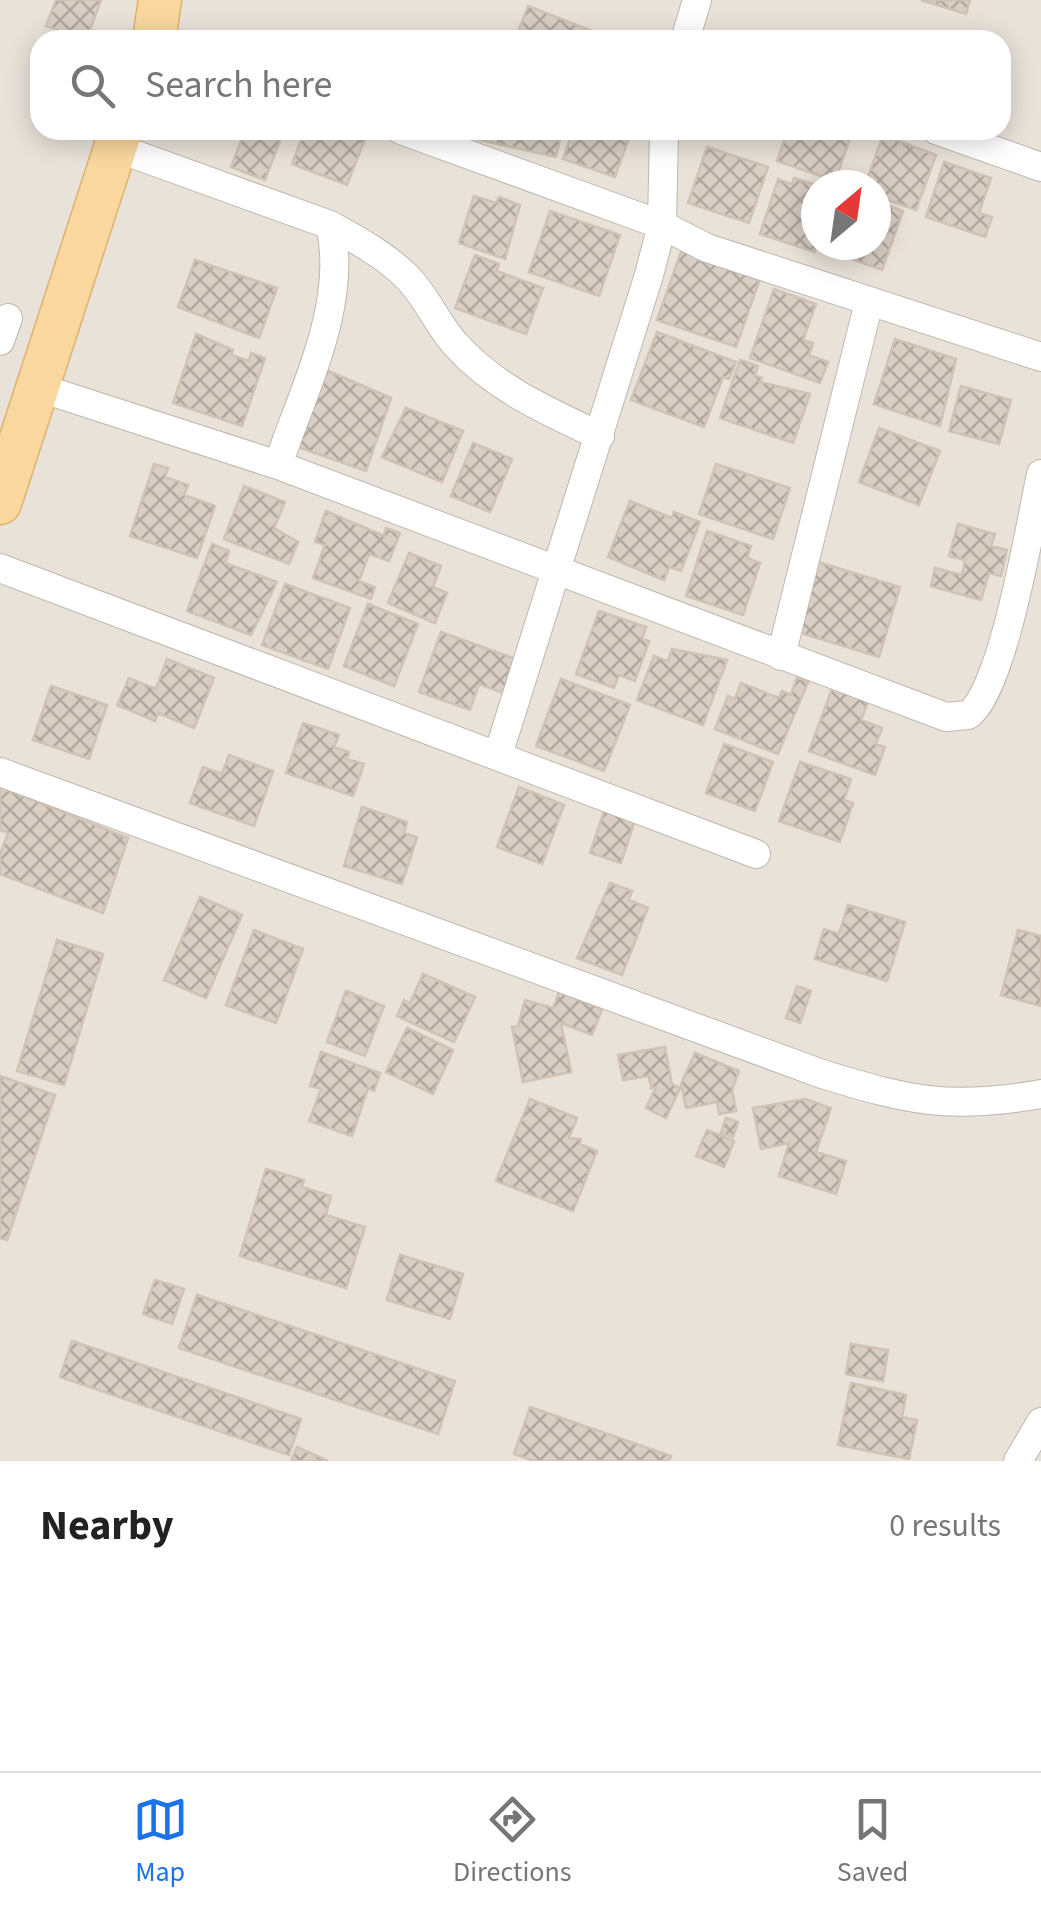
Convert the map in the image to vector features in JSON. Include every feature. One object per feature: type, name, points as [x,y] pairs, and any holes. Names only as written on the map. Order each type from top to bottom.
[{"type":"main road","points":[[156,30],[160,0]]},
{"type":"main road","points":[[0,504],[116,140]]},
{"type":"street","points":[[688,30],[698,0]]},
{"type":"street","points":[[122,140],[330,226],[370,248],[408,278],[456,346],[484,370],[525,401],[600,436]]},
{"type":"street","points":[[428,140],[662,225],[706,248],[1041,357]]},
{"type":"street","points":[[498,755],[600,436],[662,225],[664,140]]},
{"type":"street","points":[[964,140],[1041,167]]},
{"type":"street","points":[[278,464],[330,310],[330,226]]},
{"type":"street","points":[[781,656],[869,302]]},
{"type":"street","points":[[37,387],[278,464],[934,714],[958,717],[977,710],[986,696],[1012,610],[1041,474]]},
{"type":"street","points":[[0,568],[756,854]]},
{"type":"street","points":[[0,772],[888,1095],[980,1105],[1041,1094]]},
{"type":"street","points":[[1018,1461],[1041,1422]]},
{"type":"shaded area","points":[[0,0],[1041,0],[1041,1461],[0,1461]]},
{"type":"building","points":[[56,0],[101,0],[90,30],[46,26]]},
{"type":"building","points":[[921,0],[970,0],[966,14]]},
{"type":"building","points":[[528,6],[589,30],[519,30]]},
{"type":"building","points":[[241,140],[280,140],[265,180],[231,167]]},
{"type":"building","points":[[301,140],[365,140],[347,185],[292,164]]},
{"type":"building","points":[[480,140],[560,140],[556,157]]},
{"type":"building","points":[[570,140],[628,140],[615,177],[563,159]]},
{"type":"building","points":[[784,140],[849,140],[839,170],[803,170],[777,161]]},
{"type":"building","points":[[881,140],[896,140],[936,155],[916,210],[891,201],[891,170],[870,170]]},
{"type":"building","points":[[707,147],[768,167],[749,223],[688,203]]},
{"type":"building","points":[[944,162],[991,178],[979,213],[992,217],[985,237],[926,217]]},
{"type":"building","points":[[794,178],[801,180],[801,247],[760,234],[778,179],[792,184]]},
{"type":"building","points":[[474,196],[496,203],[499,197],[520,205],[505,259],[459,243]]},
{"type":"building","points":[[891,207],[903,211],[891,245]]},
{"type":"building","points":[[550,211],[620,235],[599,296],[529,272]]},
{"type":"building","points":[[682,249],[761,276],[736,347],[657,320]]},
{"type":"building","points":[[475,255],[499,264],[497,271],[543,288],[526,334],[455,308]]},
{"type":"building","points":[[195,260],[277,288],[259,338],[178,307]]},
{"type":"building","points":[[854,260],[886,260],[882,270]]},
{"type":"building","points":[[774,289],[816,304],[803,340],[813,343],[809,355],[828,362],[820,383],[750,358]]},
{"type":"building","points":[[657,332],[736,362],[729,379],[723,377],[704,427],[631,400]]},
{"type":"building","points":[[196,334],[233,350],[231,355],[249,361],[251,353],[265,358],[242,426],[173,403]]},
{"type":"building","points":[[895,339],[956,359],[940,426],[874,404]]},
{"type":"building","points":[[740,360],[758,366],[755,375],[762,378],[760,382],[810,394],[793,443],[720,418]]},
{"type":"building","points":[[319,367],[391,398],[366,471],[292,445]]},
{"type":"building","points":[[961,386],[1011,400],[999,444],[949,431]]},
{"type":"building","points":[[406,408],[463,431],[442,482],[382,457]]},
{"type":"building","points":[[879,428],[940,451],[919,505],[859,482]]},
{"type":"building","points":[[473,443],[512,459],[490,512],[451,496]]},
{"type":"building","points":[[154,464],[168,468],[165,477],[188,485],[184,495],[215,506],[197,558],[130,536]]},
{"type":"building","points":[[716,464],[790,488],[773,539],[699,514]]},
{"type":"building","points":[[244,486],[285,502],[274,528],[298,542],[289,564],[224,539]]},
{"type":"building","points":[[630,501],[672,518],[674,512],[700,522],[681,571],[669,567],[664,580],[608,557]]},
{"type":"building","points":[[326,511],[384,536],[386,528],[400,533],[389,561],[369,554],[359,581],[375,587],[371,599],[313,578],[325,545],[315,542]]},
{"type":"building","points":[[958,524],[995,534],[991,546],[1007,550],[1001,576],[989,573],[981,600],[931,586],[935,568],[962,575],[965,560],[949,556]]},
{"type":"building","points":[[707,531],[751,546],[747,558],[760,563],[743,615],[686,596]]},
{"type":"building","points":[[212,544],[229,551],[225,563],[277,582],[251,635],[187,611]]},
{"type":"building","points":[[409,553],[441,566],[433,587],[447,593],[435,623],[388,603]]},
{"type":"building","points":[[818,562],[900,587],[879,657],[797,632]]},
{"type":"building","points":[[285,584],[350,608],[328,669],[262,645]]},
{"type":"building","points":[[368,604],[418,624],[394,686],[344,666]]},
{"type":"building","points":[[599,611],[646,627],[642,639],[649,641],[635,681],[619,675],[614,688],[576,674]]},
{"type":"building","points":[[441,632],[516,659],[503,693],[479,684],[470,710],[419,692]]},
{"type":"building","points":[[672,649],[727,660],[703,725],[637,700],[654,656],[668,661]]},
{"type":"building","points":[[167,659],[214,678],[194,728],[158,713],[155,721],[117,705],[129,678],[156,689]]},
{"type":"building","points":[[797,677],[808,682],[778,754],[715,729],[728,696],[735,699],[741,683],[779,698],[782,691],[791,695]]},
{"type":"building","points":[[561,679],[630,705],[604,771],[536,746]]},
{"type":"building","points":[[51,686],[107,705],[89,759],[33,740]]},
{"type":"building","points":[[833,686],[869,699],[861,720],[882,728],[876,744],[885,747],[875,775],[809,751]]},
{"type":"building","points":[[303,723],[339,735],[334,747],[349,752],[347,759],[364,764],[353,796],[286,773]]},
{"type":"building","points":[[724,744],[773,762],[755,811],[706,793]]},
{"type":"building","points":[[229,755],[273,771],[254,826],[190,803],[203,767],[222,774]]},
{"type":"building","points":[[800,762],[851,779],[844,800],[853,803],[840,842],[779,821]]},
{"type":"building","points":[[0,787],[128,838],[103,913],[0,874],[0,854],[8,833],[0,830]]},
{"type":"building","points":[[519,787],[564,805],[542,864],[497,847]]},
{"type":"building","points":[[362,807],[407,822],[404,833],[417,837],[402,884],[344,866]]},
{"type":"building","points":[[604,811],[635,820],[621,863],[590,853]]},
{"type":"building","points":[[610,883],[632,891],[629,900],[648,908],[622,975],[577,958]]},
{"type":"building","points":[[200,897],[242,915],[206,998],[164,980]]},
{"type":"building","points":[[848,905],[905,922],[887,981],[815,959],[824,929],[839,934]]},
{"type":"building","points":[[254,930],[303,949],[276,1023],[226,1005]]},
{"type":"building","points":[[1018,930],[1041,936],[1041,1006],[1001,995]]},
{"type":"building","points":[[57,940],[103,954],[64,1085],[17,1071]]},
{"type":"building","points":[[423,974],[475,997],[454,1042],[397,1016],[404,1000],[410,1003]]},
{"type":"building","points":[[797,986],[811,991],[800,1023],[786,1018]]},
{"type":"building","points":[[346,991],[384,1006],[365,1056],[327,1042]]},
{"type":"building","points":[[559,992],[602,1009],[592,1035],[561,1023],[571,1072],[523,1082],[512,1027],[518,1026],[525,1000],[553,1008]]},
{"type":"building","points":[[407,1028],[453,1050],[433,1094],[386,1072]]},
{"type":"building","points":[[665,1047],[672,1084],[680,1088],[666,1118],[646,1108],[656,1087],[651,1088],[649,1076],[623,1080],[618,1055]]},
{"type":"building","points":[[321,1052],[380,1073],[374,1091],[368,1088],[352,1136],[309,1121],[321,1089],[310,1086]]},
{"type":"building","points":[[695,1053],[739,1071],[732,1090],[736,1111],[719,1114],[717,1102],[686,1108],[681,1084]]},
{"type":"building","points":[[0,1076],[55,1095],[7,1240],[0,1238]]},
{"type":"building","points":[[530,1099],[577,1118],[569,1138],[581,1139],[580,1144],[597,1151],[573,1211],[496,1181]]},
{"type":"building","points":[[805,1099],[831,1108],[816,1152],[846,1161],[836,1194],[779,1176],[789,1143],[761,1149],[753,1108]]},
{"type":"building","points":[[726,1118],[738,1122],[733,1137],[721,1133]]},
{"type":"building","points":[[707,1130],[734,1141],[724,1167],[696,1156]]},
{"type":"building","points":[[266,1169],[304,1180],[302,1187],[331,1196],[326,1215],[365,1227],[346,1288],[240,1256]]},
{"type":"building","points":[[400,1255],[463,1274],[450,1319],[387,1300]]},
{"type":"building","points":[[155,1280],[184,1289],[172,1324],[143,1314]]},
{"type":"building","points":[[197,1295],[455,1381],[438,1434],[179,1348]]},
{"type":"building","points":[[72,1341],[301,1419],[289,1455],[60,1377]]},
{"type":"building","points":[[851,1344],[888,1350],[883,1381],[846,1374]]},
{"type":"building","points":[[851,1383],[906,1395],[902,1417],[917,1420],[909,1459],[838,1445]]},
{"type":"building","points":[[530,1407],[671,1456],[669,1461],[534,1461],[514,1454]]},
{"type":"building","points":[[297,1447],[328,1461],[291,1461]]}]
